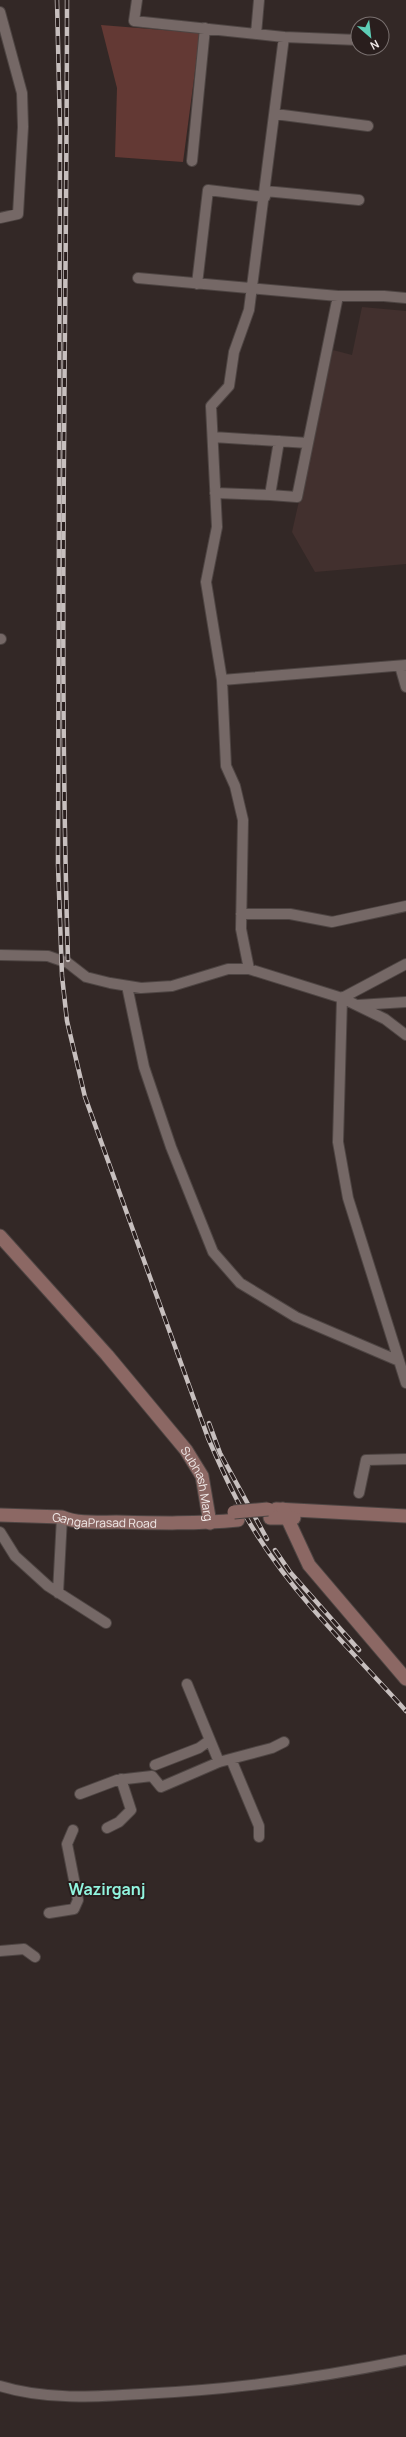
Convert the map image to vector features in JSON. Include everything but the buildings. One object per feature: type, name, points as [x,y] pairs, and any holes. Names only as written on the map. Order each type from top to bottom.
[{"type":"main road","name":"Subhash Marg","points":[[0,1236],[107,1356],[186,1450],[202,1476],[209,1520],[269,1513],[285,1514]]},
{"type":"main road","points":[[285,1514],[406,1516]]},
{"type":"main road","points":[[285,1514],[406,1524]]},
{"type":"main road","points":[[285,1514],[309,1565],[406,1679]]},
{"type":"main road","name":"GangaPrasad Road","points":[[0,1515],[62,1517],[78,1521],[209,1520]]},
{"type":"street","points":[[137,0],[134,21],[284,37],[350,40]]},
{"type":"street","points":[[256,34],[259,0]]},
{"type":"street","points":[[0,12],[22,93],[23,127],[18,214],[0,218]]},
{"type":"street","points":[[192,161],[205,28]]},
{"type":"street","points":[[249,969],[241,929],[243,820],[235,786],[226,766],[222,680],[206,582],[217,527],[211,406],[229,386],[234,352],[249,310],[284,37]]},
{"type":"street","points":[[275,114],[368,126]]},
{"type":"street","points":[[197,284],[208,190],[359,200]]},
{"type":"street","points":[[138,278],[338,296],[384,296],[406,298]]},
{"type":"street","points":[[215,493],[297,497],[338,296]]},
{"type":"street","points":[[212,437],[308,443]]},
{"type":"street","points":[[270,495],[279,441]]},
{"type":"street","points":[[222,680],[403,666],[406,686]]},
{"type":"street","points":[[241,914],[290,914],[332,922],[406,906]]},
{"type":"street","points":[[0,955],[48,956],[68,963],[86,976],[141,988],[172,986],[228,969],[249,969],[342,998],[385,1019],[406,1035]]},
{"type":"street","points":[[342,998],[406,964]]},
{"type":"street","points":[[127,986],[144,1067],[171,1147],[213,1252],[240,1283],[296,1318],[398,1361]]},
{"type":"street","points":[[342,998],[338,1142],[348,1198],[406,1383]]},
{"type":"street","points":[[356,1005],[406,1002]]},
{"type":"street","points":[[359,1493],[366,1460],[406,1459]]},
{"type":"street","points":[[58,1592],[62,1517]]},
{"type":"street","points":[[0,1532],[15,1556],[58,1592],[106,1623]]},
{"type":"street","points":[[187,1684],[219,1762]]},
{"type":"street","points":[[155,1765],[199,1748],[210,1740]]},
{"type":"street","points":[[80,1794],[121,1779],[152,1776],[161,1787],[219,1762],[272,1748],[284,1742]]},
{"type":"street","points":[[231,1759],[259,1826],[259,1837]]},
{"type":"street","points":[[107,1828],[119,1822],[131,1810],[121,1779]]},
{"type":"street","points":[[49,1913],[74,1909],[78,1900],[67,1844],[73,1830]]},
{"type":"street","points":[[0,1951],[24,1949],[35,1957]]},
{"type":"street","points":[[0,2386],[25,2394],[94,2397],[186,2392],[333,2375],[406,2360]]},
{"type":"shaded area","points":[[101,25],[200,33],[183,162],[115,157],[117,88]]},
{"type":"shaded area","points":[[362,307],[406,311],[406,564],[315,572],[292,532],[333,350],[352,355]]},
{"type":"railway","points":[[57,0],[60,130],[58,865],[62,976],[67,1021],[85,1097],[208,1438],[231,1489],[259,1538],[292,1584],[310,1606],[406,1711]]},
{"type":"railway","points":[[67,0],[63,600],[65,840],[68,960]]},
{"type":"railway","points":[[209,1423],[220,1453],[267,1539]]},
{"type":"railway","points":[[275,1550],[290,1572],[359,1650]]},
{"type":"district","name":"Wazirganj","points":[[107,1889]]}]
